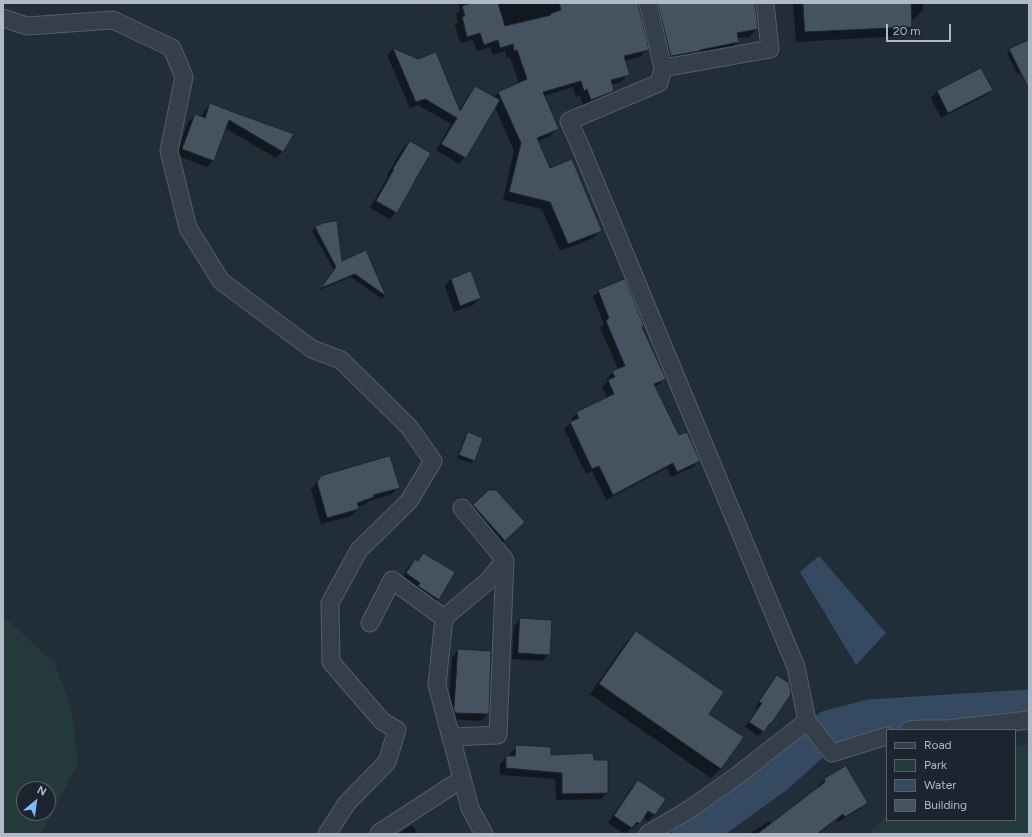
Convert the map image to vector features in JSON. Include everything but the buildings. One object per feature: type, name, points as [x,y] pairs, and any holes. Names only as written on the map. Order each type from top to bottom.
[{"type":"street","points":[[648,3],[663,68],[659,83],[569,120],[796,667],[807,721],[832,753],[886,736]]},
{"type":"street","points":[[663,68],[770,49],[765,3]]},
{"type":"street","points":[[3,18],[27,26],[113,20],[172,48],[184,77],[169,151],[188,228],[221,281],[312,349],[341,360],[409,427],[433,461],[409,501],[359,550],[330,604],[332,662],[382,721],[397,730],[387,762],[347,803],[327,834]]},
{"type":"street","points":[[451,737],[498,735],[505,560],[462,508]]},
{"type":"street","points":[[484,834],[470,808],[437,685],[444,618],[489,580],[505,560]]},
{"type":"street","points":[[370,624],[392,580],[444,618]]},
{"type":"street","points":[[921,729],[947,729],[1029,720]]},
{"type":"street","points":[[648,834],[690,809],[738,775],[807,721]]},
{"type":"street","points":[[380,834],[379,833],[462,779]]},
{"type":"green space","points":[[3,616],[54,662],[71,706],[78,763],[56,805],[56,781],[16,781],[16,821],[48,821],[41,834],[3,834]]},
{"type":"green space","points":[[1029,744],[1029,834],[868,834],[886,817],[886,821],[1016,821],[1016,746]]},
{"type":"water","points":[[819,556],[886,633],[856,665],[800,572]]},
{"type":"waterway","points":[[692,834],[773,776],[810,743],[831,729],[869,719],[1029,709]]}]
